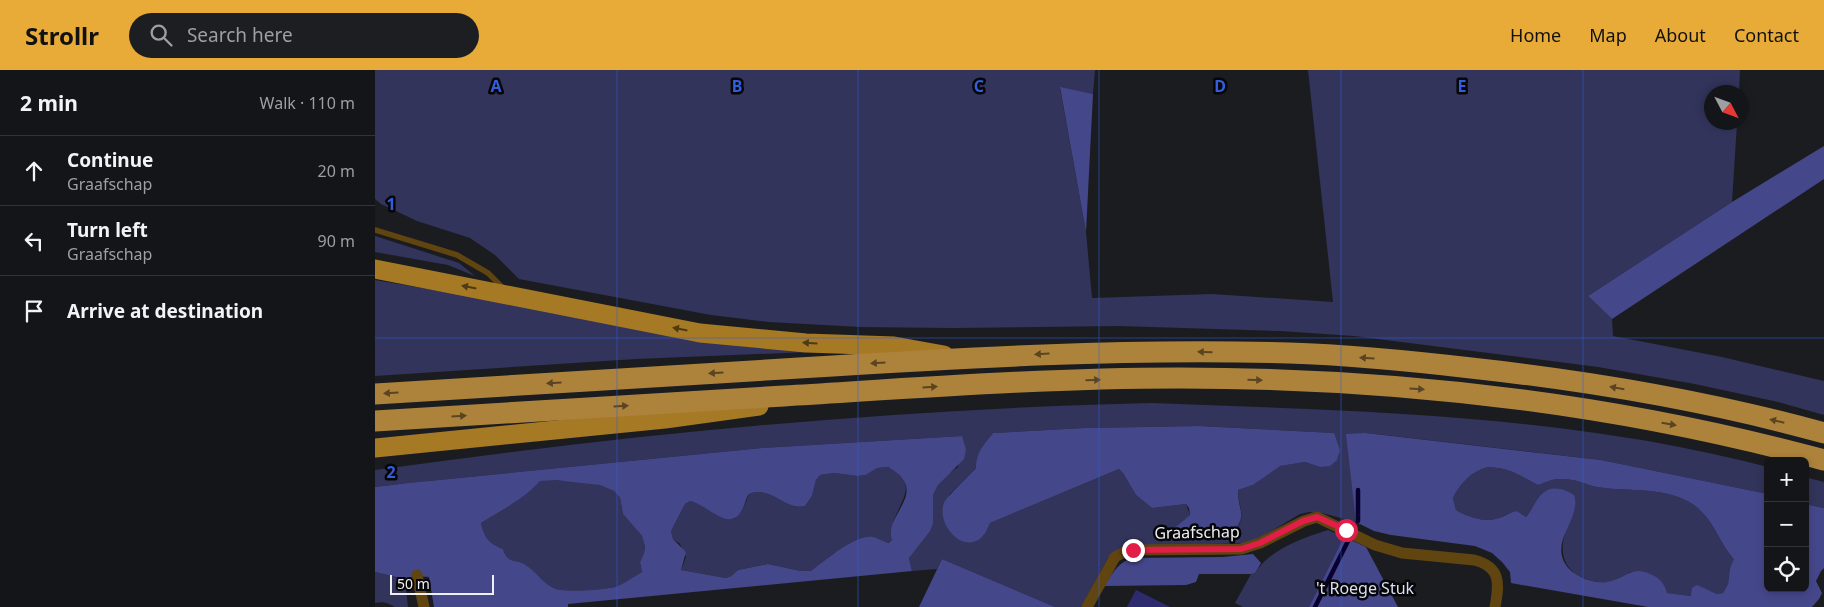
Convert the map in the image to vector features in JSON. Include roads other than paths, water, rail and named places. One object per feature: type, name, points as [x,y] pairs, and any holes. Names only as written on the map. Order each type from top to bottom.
[{"type":"highway","points":[[375,269],[700,333],[806,343],[893,346],[961,358]]},
{"type":"highway","points":[[375,394],[1063,353],[1291,353],[1416,362],[1522,374],[1696,403],[1824,433]]},
{"type":"highway","points":[[375,421],[1013,382],[1180,378],[1312,381],[1488,396],[1595,411],[1692,428],[1824,460]]},
{"type":"highway","points":[[375,448],[665,419],[882,390]]},
{"type":"street","name":"Graafschap","points":[[1087,607],[1115,557],[1128,550],[1241,549],[1260,543],[1303,521],[1317,517],[1375,546],[1402,553],[1480,562],[1489,566],[1498,579],[1499,587],[1495,607]]},
{"type":"street","points":[[417,576],[424,607]]},
{"type":"lane","points":[[375,230],[457,255],[487,273],[510,295]]},
{"type":"waterway","points":[[1358,490],[1358,521]]},
{"type":"waterway","points":[[1315,607],[1348,541]]},
{"type":"park label","name":"'t Roege Stuk","points":[[1365,588]]}]
